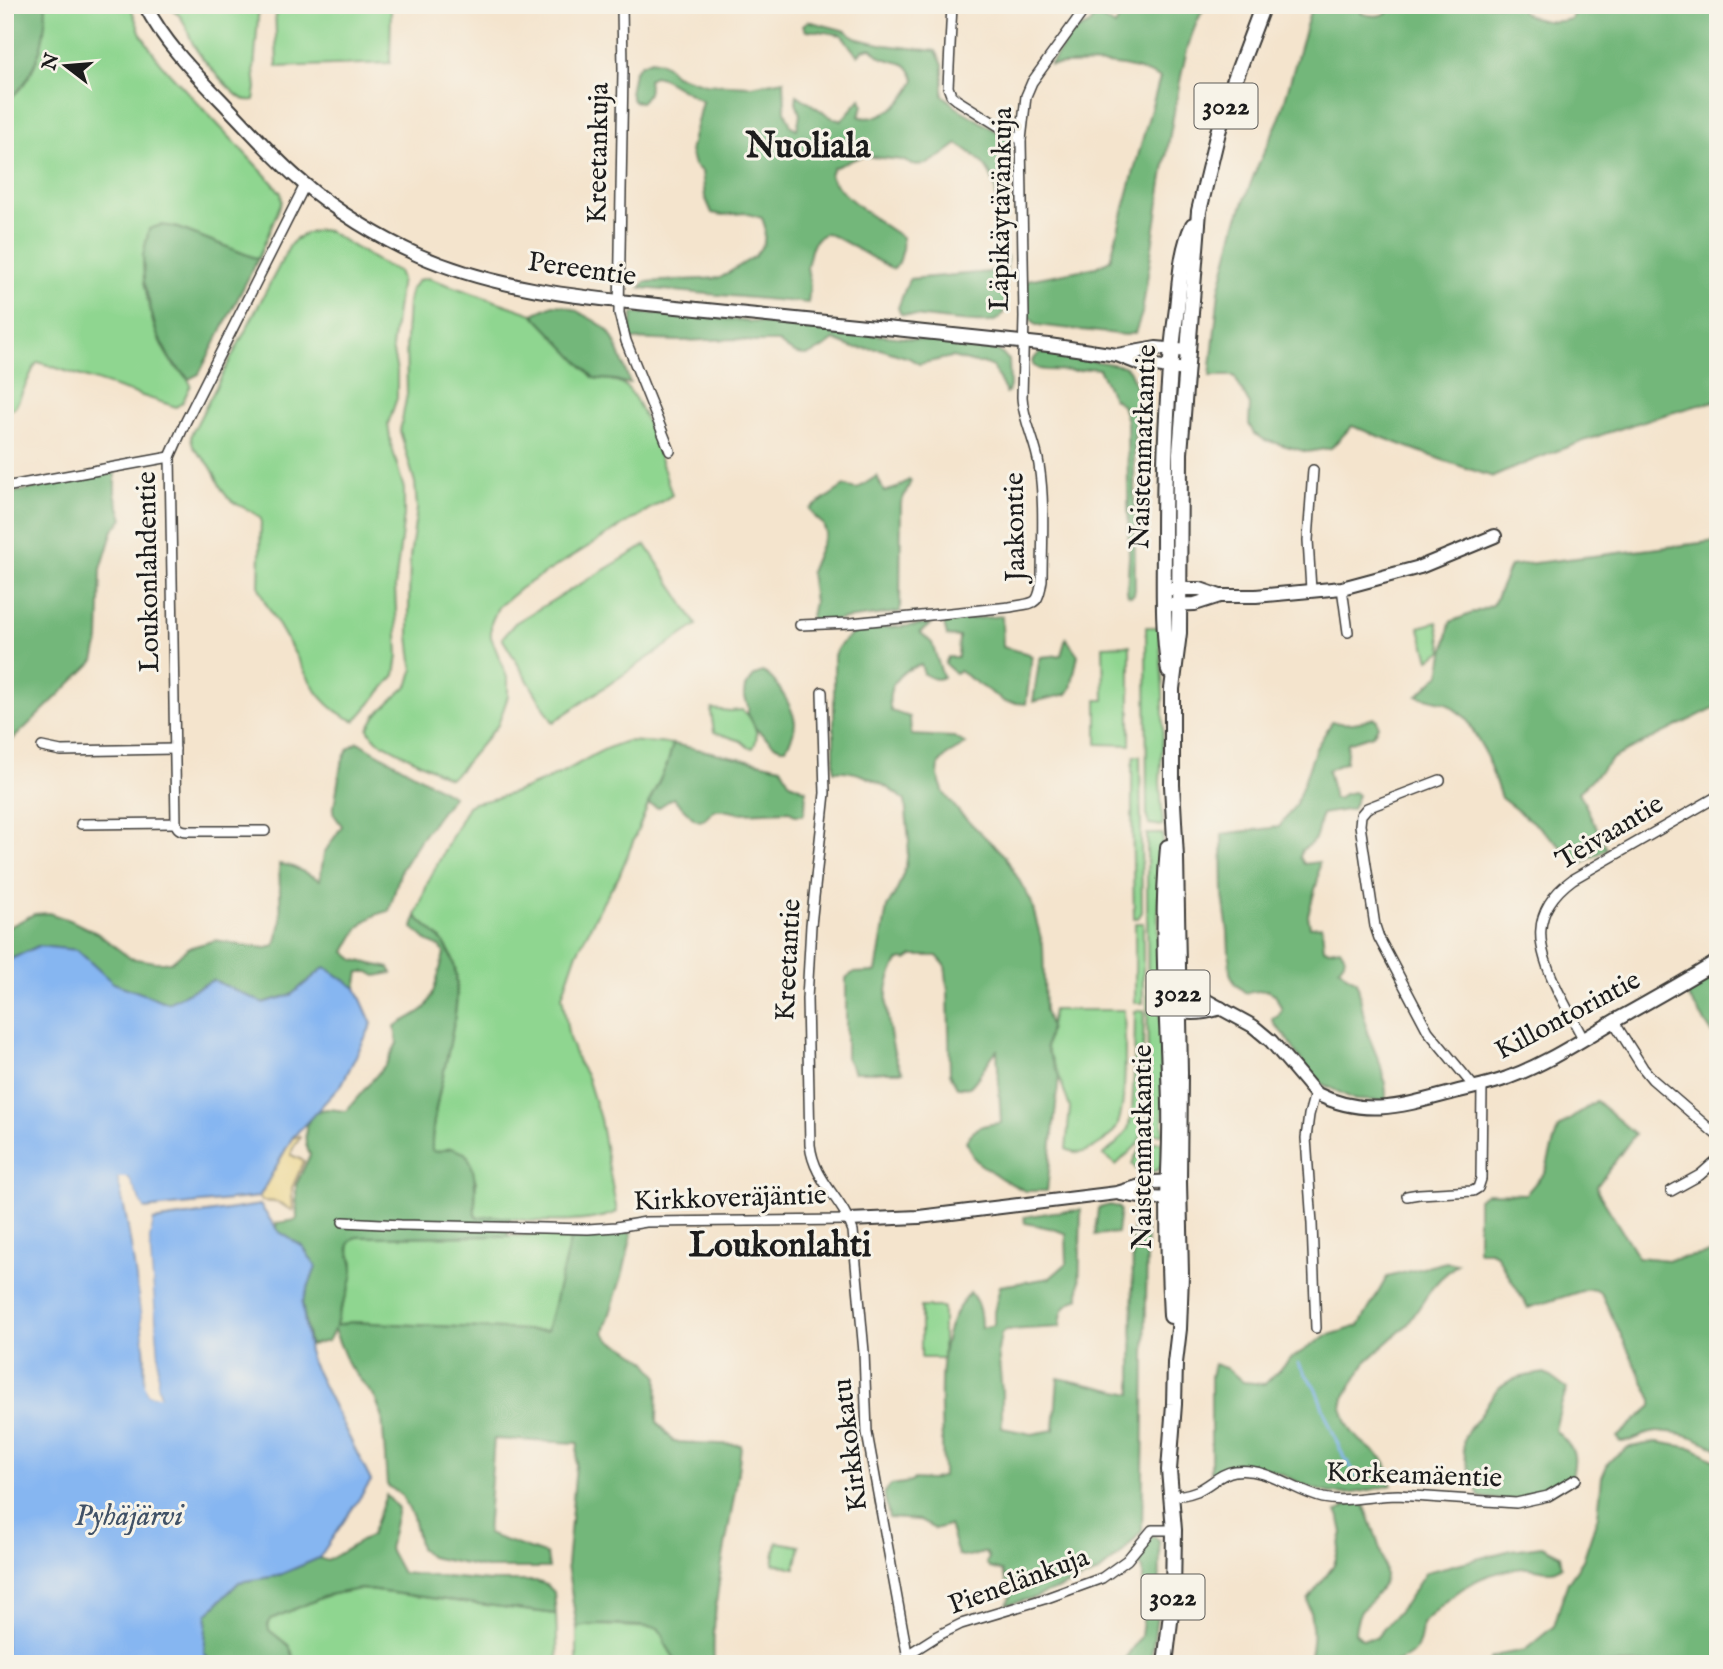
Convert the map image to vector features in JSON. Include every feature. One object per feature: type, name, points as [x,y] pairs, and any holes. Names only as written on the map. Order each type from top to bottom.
[{"type":"main road","name":"Naistenmatkantie","points":[[1166,1664],[1173,1596],[1175,1496],[1175,1363],[1170,1290],[1174,1199],[1172,1002],[1176,858],[1172,805],[1172,689],[1166,649],[1199,211],[1228,98],[1263,5]]},
{"type":"main road","name":"Naistenmatkantie","points":[[1171,589],[1164,484],[1171,350],[1188,235],[1199,211]]},
{"type":"street","name":"Pereentie","points":[[145,5],[163,36],[187,66],[305,185],[377,233],[438,263],[542,292],[1023,342],[1117,355],[1140,364],[1186,370]]},
{"type":"street","name":"Kreetankuja","points":[[622,5],[618,301],[620,321],[670,451]]},
{"type":"street","points":[[953,5],[948,87],[951,95],[1021,140]]},
{"type":"street","name":"Läpikäytävänkuja","points":[[1023,342],[1021,140],[1026,96],[1032,82],[1084,10]]},
{"type":"street","name":"Loukonlahdentie","points":[[176,823],[170,457],[305,185]]},
{"type":"street","name":"Jaakontie","points":[[800,625],[850,623],[1010,607],[1037,601],[1042,580],[1040,470],[1022,405],[1023,342]]},
{"type":"street","name":"Pereentie","points":[[1117,355],[1156,348],[1188,351]]},
{"type":"street","points":[[5,487],[170,457]]},
{"type":"street","points":[[1311,590],[1308,540],[1312,470]]},
{"type":"street","points":[[1171,589],[1200,589],[1220,596],[1277,595],[1342,588],[1420,567],[1495,536]]},
{"type":"street","points":[[1342,588],[1348,632]]},
{"type":"street","points":[[1171,605],[1205,602],[1220,596]]},
{"type":"street","name":"Kreetantie","points":[[822,692],[825,793],[811,925],[807,999],[810,1145],[821,1180],[849,1220]]},
{"type":"street","points":[[42,747],[61,751],[175,749]]},
{"type":"street","points":[[1407,1196],[1473,1191],[1478,1188],[1481,1179],[1479,1087],[1427,1031],[1380,938],[1375,926],[1360,825],[1361,815],[1367,808],[1440,779]]},
{"type":"street","name":"Teivaantie","points":[[1584,1040],[1549,972],[1541,950],[1541,924],[1549,905],[1564,885],[1573,879],[1718,796]]},
{"type":"street","points":[[81,824],[176,823],[180,830],[188,831],[265,831]]},
{"type":"street","name":"Killontorintie","points":[[1315,1093],[1349,1104],[1381,1109],[1506,1079],[1584,1040],[1718,961]]},
{"type":"street","points":[[1172,1002],[1200,997],[1245,1020],[1260,1031],[1315,1093],[1306,1138],[1316,1328]]},
{"type":"street","points":[[1172,1002],[1200,1014],[1221,1008]]},
{"type":"street","points":[[1614,1022],[1652,1079],[1718,1136]]},
{"type":"street","points":[[1671,1191],[1699,1175],[1718,1159]]},
{"type":"street","name":"Kirkkoveräjäntie","points":[[343,1222],[588,1229],[646,1222],[868,1220],[919,1217],[1117,1193],[1154,1182],[1174,1181]]},
{"type":"street","name":"Kirkkoveräjäntie","points":[[1117,1193],[1174,1199]]},
{"type":"street","name":"Kirkkokatu","points":[[849,1220],[853,1231],[864,1352],[867,1433],[908,1659]]},
{"type":"street","name":"Korkeamäentie","points":[[1175,1496],[1198,1491],[1220,1476],[1235,1471],[1272,1476],[1310,1494],[1336,1500],[1398,1495],[1516,1503],[1548,1496],[1576,1479]]},
{"type":"street","name":"Pienelänkuja","points":[[908,1659],[937,1636],[961,1624],[1044,1600],[1102,1578],[1126,1560],[1152,1530],[1174,1530]]},
{"type":"green space","points":[[5,5],[46,5],[46,19],[32,72],[16,93],[5,102],[5,39],[9,15]]},
{"type":"green space","points":[[45,5],[130,5],[141,34],[160,63],[281,193],[282,201],[258,259],[176,227],[143,255],[147,296],[157,336],[170,360],[191,385],[182,403],[176,407],[38,362],[16,406],[13,409],[5,408],[5,102],[10,98]]},
{"type":"green space","points":[[166,5],[259,5],[254,100],[245,100],[217,75],[194,46],[181,18]]},
{"type":"green space","points":[[275,5],[391,5],[390,63],[277,67]]},
{"type":"green space","points":[[1127,5],[1206,5],[1194,29],[1183,68],[1142,313],[1135,333],[1126,335],[1036,325],[1027,314],[1027,280],[1096,267],[1110,260],[1160,78],[1120,65],[1050,65],[1073,32],[1090,24],[1096,15],[1115,26]]},
{"type":"green space","points":[[1312,5],[1361,5],[1361,13],[1377,16],[1399,5],[1520,5],[1522,12],[1552,22],[1571,19],[1577,5],[1718,5],[1718,400],[1604,434],[1493,477],[1352,426],[1331,448],[1307,452],[1265,440],[1254,434],[1249,424],[1250,405],[1234,376],[1210,376],[1219,291],[1236,223],[1280,117]]},
{"type":"green space","points":[[808,21],[846,31],[858,39],[936,51],[943,65],[943,95],[956,107],[1004,136],[1007,141],[1009,199],[1006,208],[1000,208],[998,205],[995,187],[985,167],[958,144],[927,164],[913,165],[902,160],[862,156],[833,168],[830,175],[851,200],[902,237],[901,258],[894,269],[826,233],[816,239],[811,250],[807,267],[810,286],[808,303],[640,288],[645,282],[720,278],[755,256],[764,243],[765,227],[762,218],[745,213],[712,213],[705,197],[702,172],[694,165],[690,151],[702,101],[654,76],[648,79],[646,97],[641,102],[633,101],[630,93],[634,72],[641,64],[651,60],[660,62],[675,75],[706,84],[751,86],[784,80],[785,111],[791,126],[797,129],[800,115],[797,95],[841,121],[861,98],[863,106],[859,116],[865,118],[878,116],[892,109],[910,91],[915,79],[907,66],[882,57],[871,48],[858,55],[842,35],[806,31],[803,25]]},
{"type":"green space","points":[[161,225],[176,227],[258,259],[199,374],[189,379],[171,361],[157,334],[144,282],[143,255],[149,229]]},
{"type":"green space","points":[[328,231],[398,271],[401,279],[392,348],[397,371],[397,398],[388,424],[404,489],[404,515],[395,587],[398,656],[395,675],[355,721],[334,710],[319,694],[265,602],[259,587],[261,519],[228,497],[191,439],[290,245],[304,234]]},
{"type":"green space","points":[[1007,257],[1005,309],[996,320],[964,322],[901,314],[898,308],[909,279],[990,272]]},
{"type":"green space","points":[[428,278],[533,314],[594,378],[621,383],[629,390],[637,401],[651,434],[672,495],[521,588],[498,607],[491,623],[491,637],[508,680],[508,696],[498,725],[457,773],[449,778],[378,741],[368,729],[376,715],[409,684],[413,670],[409,636],[410,557],[417,509],[415,483],[400,431],[407,394],[408,302],[411,289],[419,280]]},
{"type":"green space","points":[[553,305],[573,309],[606,329],[615,342],[630,383],[594,378],[533,314]]},
{"type":"green space","points":[[633,313],[678,314],[997,350],[1009,360],[1010,386],[1006,393],[993,367],[983,363],[952,357],[919,364],[880,349],[853,348],[834,340],[820,350],[801,355],[779,342],[736,339],[631,339]]},
{"type":"green space","points":[[1040,352],[1124,366],[1134,381],[1137,394],[1134,445],[1135,589],[1131,596],[1127,591],[1127,421],[1122,405],[1113,398],[1099,369],[1039,369],[1032,361]]},
{"type":"green space","points":[[115,473],[115,494],[123,519],[113,530],[101,569],[99,640],[94,661],[5,747],[5,494]]},
{"type":"green space","points":[[877,476],[884,492],[911,481],[901,503],[900,612],[810,621],[814,602],[810,572],[826,533],[823,524],[810,509],[844,486],[857,489]]},
{"type":"green space","points":[[1718,541],[1718,706],[1613,758],[1579,792],[1607,849],[1580,864],[1539,827],[1501,798],[1485,752],[1466,718],[1446,703],[1417,696],[1440,674],[1450,622],[1493,605],[1510,566]]},
{"type":"green space","points":[[646,545],[697,625],[553,722],[502,638],[515,623]]},
{"type":"green space","points":[[1002,616],[1003,647],[1032,657],[1026,704],[1005,702],[959,671],[955,673],[945,664],[948,657],[958,657],[959,637],[947,636],[944,624],[947,621]]},
{"type":"green space","points":[[1437,622],[1443,651],[1429,659],[1419,627]]},
{"type":"green space","points":[[932,624],[920,632],[932,643],[943,677],[936,679],[924,674],[921,665],[906,671],[895,681],[892,688],[891,711],[910,717],[911,735],[954,737],[966,744],[947,755],[939,764],[938,776],[944,793],[960,813],[1005,856],[1031,901],[1043,946],[1045,1011],[1050,1026],[1046,1047],[1059,1076],[1047,1191],[1025,1191],[1002,1179],[973,1157],[966,1141],[969,1136],[981,1127],[1001,1123],[997,1050],[972,1085],[957,1087],[950,1074],[945,965],[937,956],[913,956],[898,961],[889,981],[889,1028],[895,1054],[903,1072],[854,1072],[846,1057],[846,978],[853,973],[876,972],[887,907],[906,866],[909,841],[905,801],[890,789],[863,775],[834,771],[834,655],[844,640],[860,630]]},
{"type":"green space","points":[[1146,627],[1159,627],[1163,693],[1160,782],[1163,826],[1149,824],[1147,818]]},
{"type":"green space","points":[[1066,638],[1078,655],[1071,688],[1067,694],[1033,702],[1041,657],[1061,655]]},
{"type":"green space","points":[[1130,645],[1130,745],[1097,744],[1097,700],[1104,700],[1103,646]]},
{"type":"green space","points":[[762,672],[778,686],[794,716],[794,729],[786,748],[776,746],[756,729],[748,714],[745,687],[755,675]]},
{"type":"green space","points":[[712,709],[742,710],[746,713],[756,732],[753,748],[714,732]]},
{"type":"green space","points":[[1374,718],[1378,726],[1373,735],[1348,743],[1346,762],[1328,770],[1333,798],[1339,799],[1344,794],[1354,792],[1358,795],[1352,809],[1322,814],[1313,842],[1302,850],[1300,857],[1304,864],[1319,862],[1318,879],[1308,915],[1310,927],[1322,926],[1324,949],[1340,948],[1345,956],[1339,968],[1357,981],[1367,1032],[1383,1071],[1386,1101],[1355,1100],[1318,1082],[1275,1025],[1272,1018],[1277,1017],[1282,1010],[1275,994],[1266,990],[1246,993],[1235,984],[1230,973],[1223,895],[1222,834],[1279,827],[1296,804],[1316,748],[1332,722],[1353,723]]},
{"type":"green space","points":[[627,741],[673,744],[667,765],[619,876],[576,955],[562,996],[569,1038],[587,1077],[600,1119],[617,1212],[588,1220],[565,1221],[478,1218],[475,1215],[476,1182],[468,1156],[432,1150],[437,1102],[454,1021],[456,972],[447,946],[416,916],[428,882],[468,806],[533,785]]},
{"type":"green space","points":[[358,742],[453,796],[401,870],[389,911],[367,920],[345,952],[355,960],[389,968],[392,973],[376,976],[369,972],[359,972],[356,988],[325,967],[291,995],[262,1003],[213,980],[168,1003],[113,983],[77,950],[38,946],[5,962],[5,929],[34,914],[49,913],[97,933],[130,958],[156,962],[171,962],[188,948],[216,940],[267,948],[275,945],[281,923],[279,864],[291,866],[320,880],[324,853],[342,826],[333,813],[341,764],[348,749]]},
{"type":"green space","points":[[673,744],[781,767],[790,783],[806,790],[803,815],[795,815],[790,811],[739,813],[714,810],[700,821],[694,819],[673,798],[658,808],[648,804],[667,765]]},
{"type":"green space","points":[[1134,756],[1140,756],[1142,912],[1138,918],[1134,918]]},
{"type":"green space","points":[[1147,834],[1163,834],[1158,914],[1163,1134],[1148,1131]]},
{"type":"green space","points":[[416,916],[446,946],[455,972],[457,995],[437,1102],[432,1150],[435,1152],[451,1148],[465,1153],[474,1175],[475,1215],[478,1218],[509,1218],[508,1236],[352,1239],[349,1247],[353,1266],[352,1278],[336,1326],[351,1322],[547,1331],[572,1233],[626,1231],[632,1234],[604,1332],[610,1340],[646,1361],[658,1376],[657,1422],[674,1442],[741,1445],[719,1581],[714,1664],[678,1664],[658,1628],[604,1625],[577,1628],[567,1565],[578,1443],[494,1439],[487,1534],[547,1555],[549,1568],[486,1568],[430,1557],[420,1548],[413,1517],[402,1496],[387,1485],[382,1415],[375,1398],[349,1366],[334,1330],[328,1341],[309,1343],[302,1303],[316,1267],[303,1247],[278,1231],[276,1223],[297,1220],[296,1185],[310,1155],[306,1141],[309,1120],[320,1111],[328,1109],[346,1111],[387,1063],[397,1043],[395,1026],[428,1004],[444,953],[440,947],[428,942],[413,928]]},
{"type":"green space","points":[[1135,923],[1143,923],[1143,1003],[1135,1003]]},
{"type":"green space","points":[[1715,978],[1718,982],[1718,1042],[1684,990]]},
{"type":"green space","points":[[1053,1010],[1124,1010],[1125,1071],[1120,1118],[1110,1136],[1102,1143],[1082,1152],[1066,1149],[1070,1108],[1046,1047]]},
{"type":"green space","points":[[1144,1010],[1141,1136],[1138,1144],[1116,1165],[1103,1155],[1128,1129],[1132,1112],[1135,1011]]},
{"type":"green space","points":[[1596,1101],[1635,1134],[1597,1186],[1598,1192],[1638,1257],[1669,1260],[1718,1252],[1718,1278],[1712,1280],[1714,1321],[1718,1335],[1718,1449],[1692,1437],[1666,1432],[1656,1432],[1620,1442],[1617,1437],[1652,1406],[1652,1400],[1602,1295],[1595,1290],[1585,1290],[1528,1308],[1496,1254],[1478,1251],[1478,1199],[1487,1193],[1526,1194],[1545,1172],[1558,1128]]},
{"type":"green space","points":[[1152,1142],[1162,1142],[1163,1163],[1158,1170],[1148,1173],[1138,1171],[1132,1164],[1135,1157],[1142,1148]]},
{"type":"green space","points":[[1110,1205],[1120,1210],[1117,1233],[1095,1235],[1098,1208]]},
{"type":"green space","points":[[1081,1210],[1079,1298],[1064,1309],[1060,1327],[1007,1330],[1001,1334],[998,1351],[1002,1428],[1032,1434],[1054,1430],[1058,1378],[1132,1394],[1133,1210],[1138,1212],[1145,1224],[1147,1245],[1142,1531],[1120,1555],[1098,1573],[1007,1605],[1011,1594],[1002,1571],[990,1568],[986,1563],[989,1558],[986,1552],[969,1557],[958,1555],[949,1525],[935,1529],[918,1520],[889,1518],[884,1493],[891,1485],[943,1476],[941,1415],[944,1350],[948,1331],[960,1305],[970,1292],[979,1309],[981,1328],[994,1325],[1000,1286],[1050,1278],[1067,1263],[1066,1234],[1025,1223],[1024,1217]]},
{"type":"green space","points":[[572,1233],[548,1331],[351,1322],[335,1326],[352,1273],[353,1261],[348,1245],[357,1237]]},
{"type":"green space","points":[[1446,1262],[1457,1264],[1432,1288],[1408,1324],[1365,1363],[1344,1398],[1342,1408],[1347,1423],[1361,1441],[1383,1459],[1392,1485],[1339,1494],[1321,1491],[1255,1466],[1232,1466],[1216,1473],[1211,1471],[1211,1376],[1214,1364],[1228,1369],[1243,1382],[1265,1384],[1289,1360],[1326,1336],[1359,1326],[1387,1277]]},
{"type":"green space","points":[[921,1307],[943,1307],[943,1358],[921,1358]]},
{"type":"green space","points":[[1545,1373],[1567,1389],[1555,1430],[1573,1453],[1574,1465],[1570,1482],[1550,1493],[1508,1501],[1479,1497],[1464,1452],[1466,1434],[1492,1396],[1503,1385],[1520,1377]]},
{"type":"green space","points":[[1657,1442],[1693,1448],[1718,1461],[1718,1664],[1488,1664],[1490,1659],[1499,1655],[1525,1650],[1554,1626],[1568,1582],[1583,1560],[1598,1515],[1602,1477],[1608,1463],[1630,1447]]},
{"type":"green space","points":[[386,1495],[398,1508],[389,1549],[402,1573],[490,1581],[536,1581],[547,1585],[554,1592],[556,1614],[360,1589],[328,1595],[271,1619],[269,1630],[289,1646],[297,1664],[212,1664],[204,1653],[207,1614],[239,1582],[277,1576],[319,1558],[327,1561],[371,1535]]},
{"type":"green space","points":[[1355,1501],[1362,1501],[1369,1516],[1385,1569],[1384,1582],[1379,1591],[1358,1617],[1355,1633],[1362,1639],[1376,1638],[1404,1605],[1426,1572],[1511,1550],[1542,1546],[1560,1555],[1562,1567],[1552,1571],[1528,1568],[1508,1570],[1480,1579],[1456,1593],[1422,1624],[1415,1650],[1406,1658],[1392,1664],[1308,1664],[1313,1632],[1308,1600],[1334,1565],[1343,1533],[1336,1512]]},
{"type":"green space","points":[[1154,1536],[1159,1541],[1160,1571],[1150,1664],[1121,1664],[1141,1636],[1143,1620],[1143,1569],[1132,1555]]},
{"type":"green space","points":[[777,1542],[800,1546],[795,1568],[773,1564]]},
{"type":"green space","points":[[360,1589],[556,1614],[558,1664],[297,1664],[289,1646],[269,1630],[271,1619],[328,1595]]},
{"type":"green space","points":[[597,1625],[658,1628],[678,1664],[577,1664],[577,1628]]},
{"type":"sand","points":[[299,1136],[291,1155],[304,1161],[292,1188],[293,1211],[277,1202],[262,1201],[259,1197],[292,1138]]},
{"type":"water","name":"Pyhäjärvi","points":[[38,946],[77,950],[113,983],[168,1003],[213,980],[263,1003],[291,995],[325,967],[356,988],[372,1024],[342,1084],[292,1138],[259,1197],[144,1209],[128,1178],[118,1179],[137,1279],[148,1394],[160,1395],[157,1383],[158,1354],[149,1240],[153,1221],[260,1205],[278,1231],[303,1247],[316,1267],[302,1303],[310,1359],[371,1481],[319,1558],[277,1576],[239,1582],[207,1614],[204,1653],[212,1664],[5,1664],[5,962]]},
{"type":"pier","points":[[118,1178],[128,1178],[146,1212],[141,1211],[126,1182],[123,1182],[140,1272],[149,1356],[148,1386],[150,1391],[155,1392],[155,1354],[145,1240],[151,1219],[153,1221],[149,1240],[160,1396],[148,1394],[145,1386],[146,1356],[136,1272]]},
{"type":"waterway","points":[[1298,1363],[1315,1387],[1340,1449],[1357,1477]]},
{"type":"district","name":"Nuoliala","points":[[808,147]]},
{"type":"district","name":"Loukonlahti","points":[[780,1246]]}]
